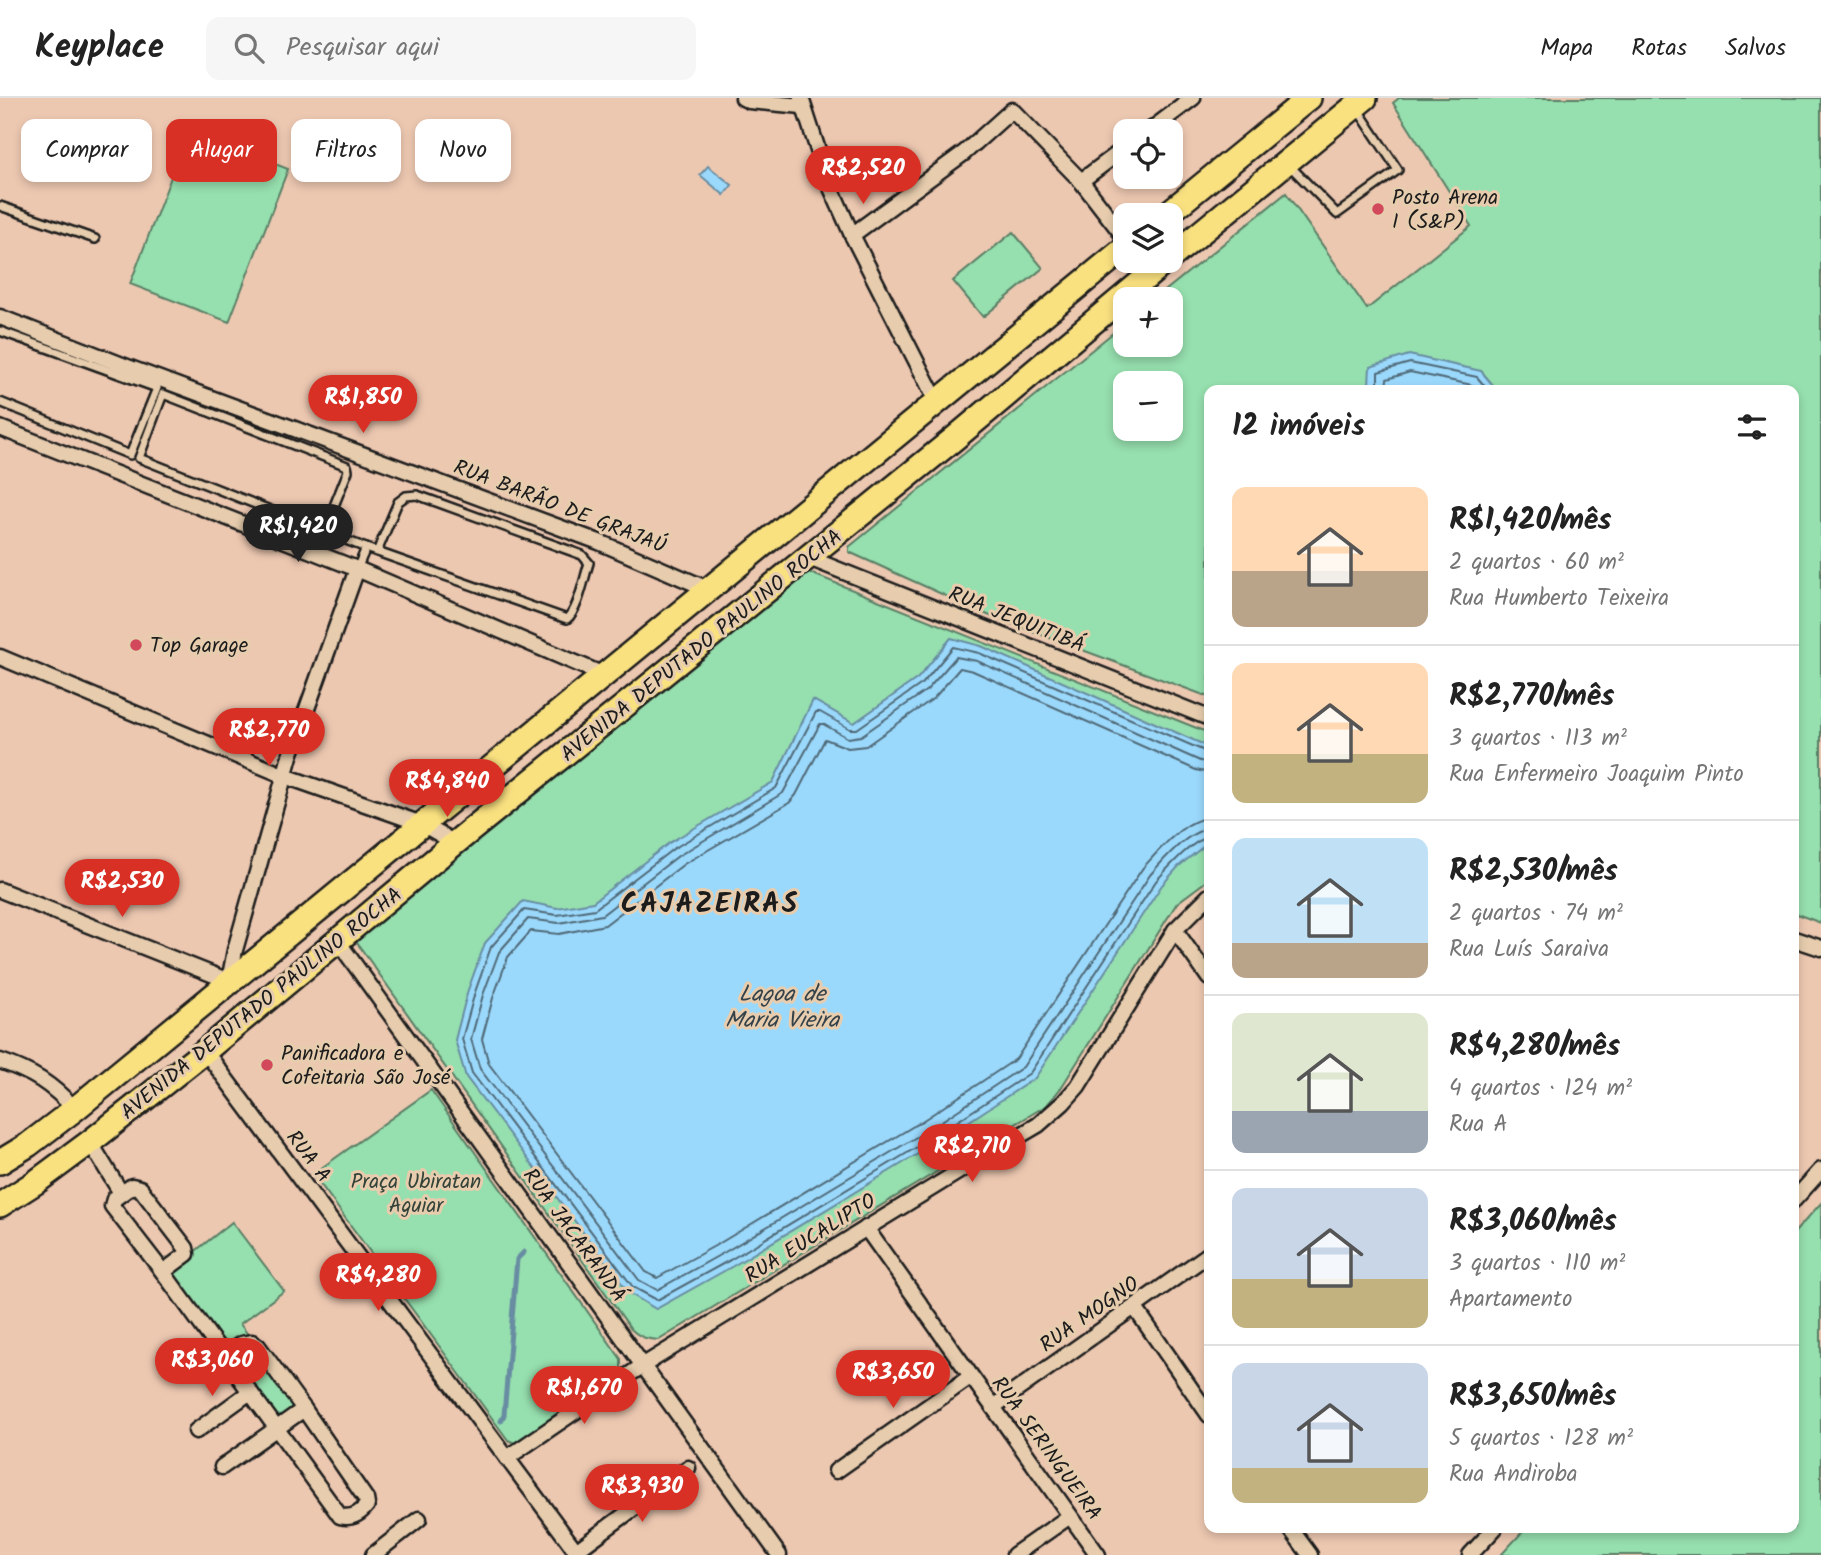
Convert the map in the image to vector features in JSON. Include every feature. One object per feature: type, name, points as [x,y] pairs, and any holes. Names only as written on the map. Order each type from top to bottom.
[{"type":"main road","points":[[1181,203],[1309,98]]},
{"type":"main road","points":[[1183,247],[1360,102]]},
{"type":"main road","name":"AVENIDA DEPUTADO PAULINO ROCHA","points":[[0,1162],[28,1145],[75,1109],[1113,258]]},
{"type":"main road","name":"AVENIDA DEPUTADO PAULINO ROCHA","points":[[0,1205],[90,1142],[205,1051],[455,843],[809,558],[1152,273]]},
{"type":"main road","points":[[937,404],[955,438]]},
{"type":"street","points":[[743,98],[750,101],[801,102],[828,181],[852,235],[937,404]]},
{"type":"street","points":[[1165,119],[1194,98]]},
{"type":"street","points":[[852,235],[964,152],[1009,104],[1081,181],[1113,222]]},
{"type":"street","points":[[1081,181],[1113,157]]},
{"type":"street","name":"RUA BARÃO DE GRAJAÚ","points":[[0,317],[599,542],[710,590]]},
{"type":"street","points":[[0,428],[357,569],[606,676]]},
{"type":"street","name":"RUA JEQUITIBÁ","points":[[809,558],[1204,716]]},
{"type":"street","points":[[0,890],[229,981],[235,950],[285,775],[357,569]]},
{"type":"street","points":[[0,657],[285,775],[422,824],[455,843]]},
{"type":"street","name":"RUA EUCALIPTO","points":[[507,1458],[642,1366],[1038,1125],[1078,1086],[1175,930],[1204,902]]},
{"type":"street","points":[[1175,930],[1204,971]]},
{"type":"street","name":"RUA JACARANDÁ","points":[[337,940],[779,1555]]},
{"type":"street","points":[[1799,941],[1821,948]]},
{"type":"street","name":"RUA A","points":[[205,1051],[577,1553]]},
{"type":"street","points":[[0,1061],[24,1069],[49,1083],[75,1109]]},
{"type":"street","points":[[90,1142],[121,1193]]},
{"type":"street","points":[[1799,1194],[1821,1170]]},
{"type":"street","points":[[163,1272],[183,1259],[187,1254],[186,1248],[140,1188],[132,1186],[114,1199],[114,1209],[163,1272],[223,1356],[340,1516],[347,1518],[355,1515],[367,1505],[366,1499],[258,1346],[252,1342],[241,1344],[223,1356]]},
{"type":"street","name":"RUA SERINGUEIRA","points":[[866,1228],[1098,1555]]},
{"type":"street","name":"RUA MOGNO","points":[[993,1407],[1204,1258]]},
{"type":"street","points":[[1135,1308],[1204,1408]]},
{"type":"street","points":[[836,1471],[970,1377]]},
{"type":"street","points":[[196,1432],[250,1392]]},
{"type":"street","points":[[222,1467],[304,1409]]},
{"type":"street","points":[[577,1553],[688,1468]]},
{"type":"street","points":[[1014,1555],[1070,1516]]},
{"type":"street","points":[[373,1555],[419,1519]]},
{"type":"street","points":[[1294,1533],[1310,1555]]},
{"type":"street","points":[[1469,1555],[1490,1533]]},
{"type":"lane","points":[[1286,163],[1337,214],[1398,170],[1360,102]]},
{"type":"lane","points":[[0,206],[95,239]]},
{"type":"lane","points":[[0,331],[157,388],[130,455],[0,402]]},
{"type":"lane","points":[[324,531],[348,471],[347,466],[163,394],[139,457],[366,548],[377,552],[566,619],[571,616],[589,563],[582,555],[418,495],[406,496],[398,502],[377,552]]},
{"type":"lane","points":[[357,569],[366,548]]},
{"type":"green space","points":[[1399,98],[1821,98],[1821,923],[1799,915],[1799,385],[1493,385],[1481,371],[1369,385],[1204,385],[1204,695],[988,615],[849,552],[849,547],[1113,333],[1113,357],[1183,357],[1183,287],[1170,287],[1286,193],[1367,309],[1471,226],[1393,103]]},
{"type":"green space","points":[[277,165],[288,169],[229,322],[130,284],[169,182],[277,182]]},
{"type":"green space","points":[[1013,232],[1043,268],[983,317],[953,281]]},
{"type":"green space","name":"Lagoa de Maria Vieira","points":[[799,574],[813,574],[1204,731],[1204,883],[1177,903],[1061,1088],[1047,1105],[659,1340],[647,1338],[631,1329],[355,940]]},
{"type":"green space","name":"Praça Ubiratan Aguiar","points":[[431,1090],[621,1359],[621,1372],[515,1443],[508,1440],[313,1174]]},
{"type":"green space","points":[[1821,1203],[1821,1555],[1501,1555],[1521,1533],[1799,1533],[1799,1227]]},
{"type":"green space","points":[[232,1222],[284,1291],[240,1324],[300,1403],[278,1418],[169,1272]]},
{"type":"water","points":[[708,166],[732,185],[724,195],[700,175]]},
{"type":"water","points":[[1409,355],[1481,371],[1493,385],[1369,385],[1370,367]]},
{"type":"water","name":"Lagoa de Maria Vieira","points":[[951,638],[981,646],[1204,745],[1204,846],[1179,866],[1162,885],[1035,1078],[936,1143],[733,1266],[656,1309],[629,1293],[466,1077],[455,1040],[468,990],[485,943],[523,901],[557,908],[593,902],[669,843],[773,782],[813,700],[854,723],[918,678]]},
{"type":"waterway","points":[[501,1421],[504,1415],[517,1259],[524,1252]]},
{"type":"place","name":"Posto Arena I (S&P)","points":[[1378,209]]},
{"type":"place","name":"Top Garage","points":[[136,645]]},
{"type":"place","name":"Panificadora e Cofeitaria São José","points":[[267,1065]]},
{"type":"district","name":"CAJAZEIRAS","points":[[710,902]]}]
